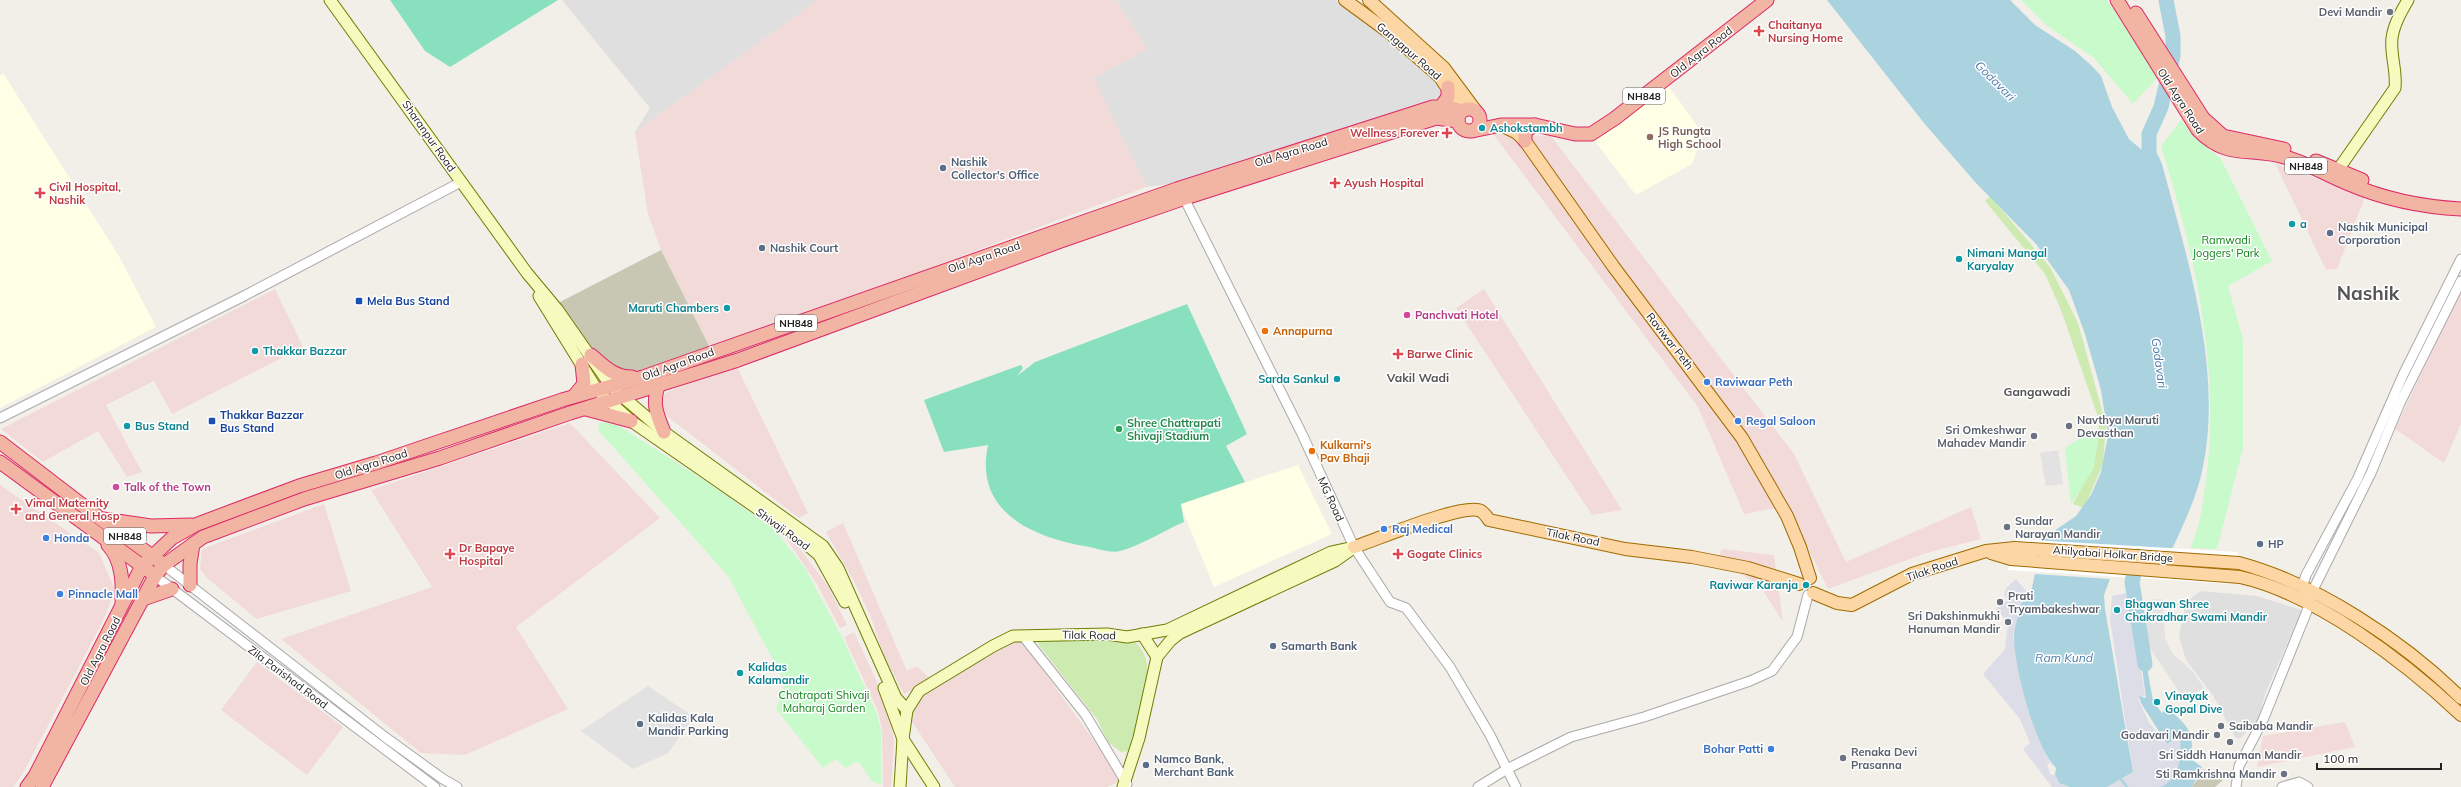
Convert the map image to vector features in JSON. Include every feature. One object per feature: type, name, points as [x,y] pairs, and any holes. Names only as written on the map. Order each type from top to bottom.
[{"type":"highway","name":"Old Agra Road","points":[[1472,131],[1501,125],[1535,125],[1575,134],[1591,134],[1614,119],[1767,0]]},
{"type":"highway","name":"Old Agra Road","points":[[2117,0],[2151,45]]},
{"type":"highway","name":"Old Agra Road","points":[[2127,0],[2151,45],[2177,87],[2203,118],[2223,136],[2291,151],[2373,193],[2428,206],[2461,209]]},
{"type":"highway","points":[[1440,108],[1448,97],[1448,87]]},
{"type":"highway","name":"Old Agra Road","points":[[27,787],[42,763],[142,566],[172,538],[195,525],[299,486],[376,463],[574,396],[643,377],[1434,107],[1465,114],[1501,125]]},
{"type":"highway","points":[[1465,114],[1480,120],[1478,127],[1472,131]]},
{"type":"highway","name":"Old Agra Road","points":[[42,787],[155,576],[164,565],[203,537],[304,499],[440,458],[828,328],[1061,241],[1181,193],[1436,118],[1465,114]]},
{"type":"highway","name":"NH848","points":[[1465,114],[1464,130],[1472,131]]},
{"type":"highway","points":[[1525,141],[1525,131],[1535,125]]},
{"type":"highway","name":"Old Agra Road","points":[[2335,173],[2382,188],[2407,194],[2461,202]]},
{"type":"highway","points":[[574,396],[584,384],[587,360],[618,376],[643,377]]},
{"type":"highway","points":[[658,386],[654,400],[664,432]]},
{"type":"highway","points":[[584,409],[631,421]]},
{"type":"highway","points":[[0,442],[98,517],[151,526],[195,525]]},
{"type":"highway","name":"NH848","points":[[0,462],[142,566]]},
{"type":"highway","name":"NH848","points":[[98,517],[153,556]]},
{"type":"highway","points":[[95,531],[116,557],[121,572],[122,605]]},
{"type":"highway","points":[[190,585],[190,564],[193,544]]},
{"type":"highway","name":"Zila Parishad Road","points":[[153,556],[164,565]]},
{"type":"highway","name":"Zila Parishad Road","points":[[142,566],[155,576]]},
{"type":"highway","points":[[143,599],[172,589]]},
{"type":"main road","name":"Sharanpur Road","points":[[330,0],[527,273],[587,360],[611,386]]},
{"type":"main road","name":"Gangapur Road","points":[[1345,0],[1390,33],[1448,87],[1465,114]]},
{"type":"main road","name":"Gangapur Road","points":[[1369,0],[1392,19],[1444,68],[1465,114]]},
{"type":"main road","points":[[2335,173],[2395,88],[2392,38],[2395,24],[2408,0]]},
{"type":"main road","name":"Raviwar Peth","points":[[1501,125],[1517,133],[1525,141],[1613,266],[1742,438],[1787,516],[1800,547],[1810,578]]},
{"type":"main road","name":"Sharanpur Road","points":[[587,360],[597,390]]},
{"type":"main road","name":"Shivaji Road","points":[[611,386],[664,432],[823,546],[838,568],[896,698],[907,710]]},
{"type":"main road","name":"Shivaji Road","points":[[597,390],[631,421],[794,534],[819,555],[832,575],[855,624],[887,695],[903,739],[934,787]]},
{"type":"main road","name":"Tilak Road","points":[[900,787],[903,739],[907,710],[919,691],[993,646],[1013,636],[1107,634],[1128,636],[1167,630],[1331,552],[1354,547],[1452,512],[1470,509],[1481,511],[1489,520],[1625,549],[1692,557],[1748,568],[1799,584]]},
{"type":"main road","name":"Tilak Road","points":[[1126,785],[1157,657],[1170,641],[1180,633],[1336,561],[1354,547]]},
{"type":"main road","name":"Tilak Road","points":[[1810,594],[1837,604],[1852,605],[1912,574],[1986,552],[2013,554]]},
{"type":"main road","name":"Ahilyabai Holkar Bridge","points":[[2013,554],[2239,563],[2270,571],[2308,594]]},
{"type":"main road","name":"Ahilyabai Holkar Bridge","points":[[2013,554],[2240,577],[2308,594]]},
{"type":"main road","points":[[1810,578],[1815,585],[1810,594],[1800,592],[1799,584],[1802,580],[1810,578]]},
{"type":"main road","points":[[2308,594],[2378,631],[2416,659],[2461,698]]},
{"type":"main road","points":[[2308,594],[2375,645],[2461,716]]},
{"type":"main road","points":[[1142,634],[1157,657]]},
{"type":"street","points":[[0,418],[242,297],[461,182]]},
{"type":"street","name":"MG Road","points":[[1181,193],[1302,434],[1354,547],[1390,602],[1406,608],[1450,667],[1516,787]]},
{"type":"street","points":[[2236,787],[2239,766],[2263,720],[2307,611],[2308,594],[2306,575],[2357,480],[2403,375],[2461,259]]},
{"type":"street","points":[[2308,594],[2371,473],[2400,403],[2461,281]]},
{"type":"street","name":"Zila Parishad Road","points":[[164,565],[443,779],[458,787]]},
{"type":"street","name":"Zila Parishad Road","points":[[155,576],[435,787]]},
{"type":"street","points":[[1478,787],[1507,769],[1571,737],[1644,717],[1750,681],[1772,671],[1797,637],[1810,594]]},
{"type":"street","points":[[1023,636],[1085,714],[1126,785]]},
{"type":"street","points":[[2282,787],[2299,782],[2308,787]]},
{"type":"shaded area","points":[[562,0],[818,0],[635,132],[650,108]]},
{"type":"shaded area","points":[[818,0],[1116,0],[1147,49],[1094,78],[1146,187],[711,350],[661,250],[648,214],[635,132]]},
{"type":"shaded area","points":[[1116,0],[1335,0],[1373,23],[1444,88],[1443,97],[1211,172],[1191,181],[1146,187],[1093,78],[1147,49]]},
{"type":"shaded area","name":"Civil Hospital, Nashik","points":[[3,73],[119,256],[156,327],[0,408],[0,76]]},
{"type":"shaded area","name":"JS Rungta High School","points":[[1668,85],[1703,134],[1692,164],[1636,195],[1594,140]]},
{"type":"shaded area","points":[[1493,134],[1551,136],[1794,454],[1846,562],[1971,507],[1981,539],[1926,553],[1828,589],[1787,506],[1744,514],[1698,407]]},
{"type":"shaded area","name":"Nashik Municipal Corporation","points":[[2275,163],[2365,197],[2337,269],[2326,270]]},
{"type":"shaded area","points":[[661,250],[711,350],[639,371],[617,369],[592,353],[558,303]]},
{"type":"shaded area","name":"Thakkar Bazzar","points":[[275,289],[303,347],[172,414],[154,381],[106,405],[142,472],[127,477],[98,431],[43,462],[1,429]]},
{"type":"shaded area","points":[[1484,289],[1622,510],[1592,515],[1456,308]]},
{"type":"shaded area","points":[[2461,291],[2461,424],[2444,463],[2395,429]]},
{"type":"shaded area","points":[[736,365],[808,513],[799,518],[667,416],[659,405],[665,393]]},
{"type":"shaded area","points":[[570,423],[660,518],[516,627],[568,709],[465,755],[421,753],[281,639],[432,587],[371,490]]},
{"type":"shaded area","points":[[2058,450],[2063,484],[2046,486],[2040,453]]},
{"type":"shaded area","points":[[1298,465],[1332,534],[1214,587],[1180,504]]},
{"type":"shaded area","points":[[0,485],[99,553],[115,590],[104,619],[22,775],[13,787],[0,787]]},
{"type":"shaded area","points":[[324,504],[351,591],[257,619],[207,578],[200,569],[202,549]]},
{"type":"shaded area","points":[[843,523],[907,671],[917,666],[931,680],[904,694],[884,656],[871,617],[855,583],[826,532]]},
{"type":"shaded area","points":[[791,537],[828,586],[847,625],[840,628],[817,584],[787,540]]},
{"type":"shaded area","points":[[1722,549],[1774,555],[1783,622],[1760,586],[1717,559]]},
{"type":"shaded area","points":[[2016,579],[2026,591],[2013,638],[2046,754],[2050,763],[2047,765],[2051,775],[2055,774],[2059,783],[2070,787],[2052,787],[2023,749],[2030,743],[2020,719],[1983,674],[2005,649],[2008,622],[1996,609],[2008,600],[2004,595],[2006,588]]},
{"type":"shaded area","points":[[2200,591],[2257,596],[2302,610],[2265,694],[2258,722],[2239,739],[2235,737],[2214,697],[2186,660],[2179,636],[2186,602]]},
{"type":"shaded area","points":[[2126,593],[2133,619],[2145,695],[2138,699],[2149,723],[2167,744],[2179,736],[2182,746],[2180,761],[2170,781],[2165,786],[2107,787],[2133,772],[2110,619],[2112,596]]},
{"type":"shaded area","points":[[2162,599],[2165,638],[2172,653],[2193,672],[2204,688],[2184,699],[2148,645],[2143,618],[2151,612],[2149,600]]},
{"type":"shaded area","points":[[854,632],[888,706],[894,741],[891,787],[883,787],[882,730],[878,711],[844,637]]},
{"type":"shaded area","points":[[1019,637],[1120,777],[1118,782],[1107,787],[955,787],[911,720],[917,700],[996,646]]},
{"type":"shaded area","points":[[257,662],[343,727],[307,775],[221,710]]},
{"type":"shaded area","name":"Kalidas Kala Mandir Parking","points":[[648,686],[694,717],[668,753],[633,769],[581,731]]},
{"type":"shaded area","points":[[2345,722],[2355,747],[2257,767],[2263,736]]},
{"type":"shaded area","points":[[2204,769],[2212,775],[2217,771],[2223,780],[2215,787],[2192,787]]},
{"type":"green space","points":[[390,0],[558,0],[450,67],[425,51]]},
{"type":"green space","points":[[2021,0],[2106,0],[2133,33],[2158,77],[2133,104],[2094,58],[2046,25]]},
{"type":"green space","name":"Ramwadi Joggers' Park","points":[[2181,120],[2194,137],[2221,159],[2272,261],[2228,286],[2243,339],[2243,448],[2217,549],[2190,548],[2202,510],[2209,444],[2210,401],[2208,357],[2194,271],[2185,229],[2161,146]]},
{"type":"green space","points":[[1990,196],[2050,267],[2078,323],[2106,425],[2103,464],[2084,508],[2073,504],[2089,473],[2096,452],[2099,430],[2098,417],[2061,310],[2045,274],[1985,201]]},
{"type":"green space","name":"Shree Chattrapati Shivaji Stadium","points":[[1187,304],[1247,434],[1226,446],[1245,482],[1181,504],[1184,522],[1136,545],[1116,552],[1064,541],[1044,535],[1026,527],[1010,516],[998,503],[989,487],[986,468],[988,445],[944,452],[924,400],[1021,365],[1023,368],[1017,376],[1035,362]]},
{"type":"green space","name":"Chatrapati Shivaji Maharaj Garden","points":[[605,421],[613,422],[707,482],[775,530],[805,568],[843,639],[877,714],[881,731],[881,785],[872,781],[858,761],[846,768],[836,759],[823,768],[776,709],[785,682],[728,576],[598,430],[600,423]]},
{"type":"green space","points":[[2092,431],[2099,433],[2094,468],[2071,504],[2065,448]]},
{"type":"green space","points":[[1038,637],[1132,640],[1141,649],[1146,662],[1148,677],[1143,709],[1129,751],[1121,752],[1108,742],[1097,719],[1038,644]]},
{"type":"water","points":[[1827,0],[2010,0],[2035,25],[2075,51],[2093,67],[2101,76],[2112,107],[2129,139],[2142,150],[2151,148],[2157,153],[2162,164],[2191,275],[2205,352],[2209,391],[2208,429],[2200,480],[2185,521],[2161,573],[2024,564],[2051,533],[2076,516],[2091,495],[2101,472],[2108,435],[2101,390],[2085,334],[2069,290],[2036,244],[1975,182],[1924,123]]},
{"type":"water","name":"Ram Kund","points":[[2035,574],[2110,579],[2104,595],[2105,609],[2133,772],[2107,787],[2070,787],[2059,783],[2055,774],[2056,768],[2048,758],[2034,726],[2022,687],[2015,651],[2014,633],[2026,591],[2031,592]]},
{"type":"water","points":[[2139,645],[2143,645],[2153,701],[2162,713],[2167,708],[2180,719],[2188,729],[2192,742],[2191,759],[2202,767],[2192,787],[2159,787],[2171,780],[2178,766],[2181,750],[2179,736],[2167,744],[2141,703],[2139,696],[2146,698]]},
{"type":"pier","points":[[2016,539],[2238,552],[2237,568],[2015,554]]},
{"type":"pier","points":[[2010,555],[2231,569],[2230,584],[2008,570]]},
{"type":"waterway","points":[[2149,168],[2149,134],[2161,107],[2173,56],[2173,36],[2166,0]]},
{"type":"waterway","name":"Godavari","points":[[2138,556],[2132,582],[2145,664]]},
{"type":"waterway","points":[[2120,778],[2127,787]]},
{"type":"place","name":"Devi Mandir","points":[[2390,12]]},
{"type":"place","name":"Chaitanya Nursing Home","points":[[1759,31]]},
{"type":"place","name":"Ashokstambh","points":[[1482,128]]},
{"type":"place","name":"Wellness Forever","points":[[1447,133]]},
{"type":"place","name":"JS Rungta High School","points":[[1650,137]]},
{"type":"place","name":"Nashik Collector's Office","points":[[943,168]]},
{"type":"place","name":"Ayush Hospital","points":[[1335,183]]},
{"type":"place","name":"Civil Hospital, Nashik","points":[[40,193]]},
{"type":"place","name":"a","points":[[2292,224]]},
{"type":"place","name":"Nashik Municipal Corporation","points":[[2330,233]]},
{"type":"place","name":"Nashik Court","points":[[762,248]]},
{"type":"place","name":"Nimani Mangal Karyalay","points":[[1959,259]]},
{"type":"place","name":"Mela Bus Stand","points":[[359,301]]},
{"type":"place","name":"Maruti Chambers","points":[[727,308]]},
{"type":"place","name":"Panchvati Hotel","points":[[1407,315]]},
{"type":"place","name":"Annapurna","points":[[1265,331]]},
{"type":"place","name":"Thakkar Bazzar","points":[[255,351]]},
{"type":"place","name":"Barwe Clinic","points":[[1398,354]]},
{"type":"place","name":"Sarda Sankul","points":[[1337,379]]},
{"type":"place","name":"Raviwaar Peth","points":[[1707,382]]},
{"type":"place","name":"Thakkar Bazzar Bus Stand","points":[[212,421]]},
{"type":"place","name":"Regal Saloon","points":[[1738,421]]},
{"type":"place","name":"Bus Stand","points":[[127,426]]},
{"type":"place","name":"Navthya Maruti Devasthan","points":[[2069,426]]},
{"type":"place","name":"Shree Chattrapati Shivaji Stadium","points":[[1119,429]]},
{"type":"place","name":"Sri Omkeshwar Mahadev Mandir","points":[[2034,436]]},
{"type":"place","name":"Kulkarni's Pav Bhaji","points":[[1312,451]]},
{"type":"place","name":"Talk of the Town","points":[[116,487]]},
{"type":"place","name":"Vimal Maternity and General Hosp","points":[[16,509]]},
{"type":"place","name":"Sundar Narayan Mandir","points":[[2007,527]]},
{"type":"place","name":"Raj Medical","points":[[1384,529]]},
{"type":"place","name":"Honda","points":[[46,538]]},
{"type":"place","name":"HP","points":[[2260,544]]},
{"type":"place","name":"Dr Bapaye Hospital","points":[[450,554]]},
{"type":"place","name":"Gogate Clinics","points":[[1398,554]]},
{"type":"place","name":"Raviwar Karanja","points":[[1806,585]]},
{"type":"place","name":"Pinnacle Mall","points":[[60,594]]},
{"type":"place","name":"Prati Tryambakeshwar","points":[[2000,602]]},
{"type":"place","name":"Bhagwan Shree Chakradhar Swami Mandir","points":[[2117,610]]},
{"type":"place","name":"Sri Dakshinmukhi Hanuman Mandir","points":[[2008,622]]},
{"type":"place","name":"Samarth Bank","points":[[1273,646]]},
{"type":"place","name":"Kalidas Kalamandir","points":[[740,673]]},
{"type":"place","name":"Vinayak Gopal Dive","points":[[2157,702]]},
{"type":"place","name":"Kalidas Kala Mandir Parking","points":[[640,724]]},
{"type":"place","name":"Saibaba Mandir","points":[[2221,726]]},
{"type":"place","name":"Godavari Mandir","points":[[2217,735]]},
{"type":"place","name":"Sri Siddh Hanuman Mandir","points":[[2230,742]]},
{"type":"place","name":"Bohar Patti","points":[[1771,749]]},
{"type":"place","name":"Renaka Devi Prasanna","points":[[1843,758]]},
{"type":"place","name":"Namco Bank, Merchant Bank","points":[[1146,765]]},
{"type":"place","name":"Sti Ramkrishna Mandir","points":[[2284,774]]},
{"type":"district","name":"Nashik","points":[[2368,293]]},
{"type":"district","name":"Vakil Wadi","points":[[1418,378]]},
{"type":"district","name":"Gangawadi","points":[[2037,392]]}]
